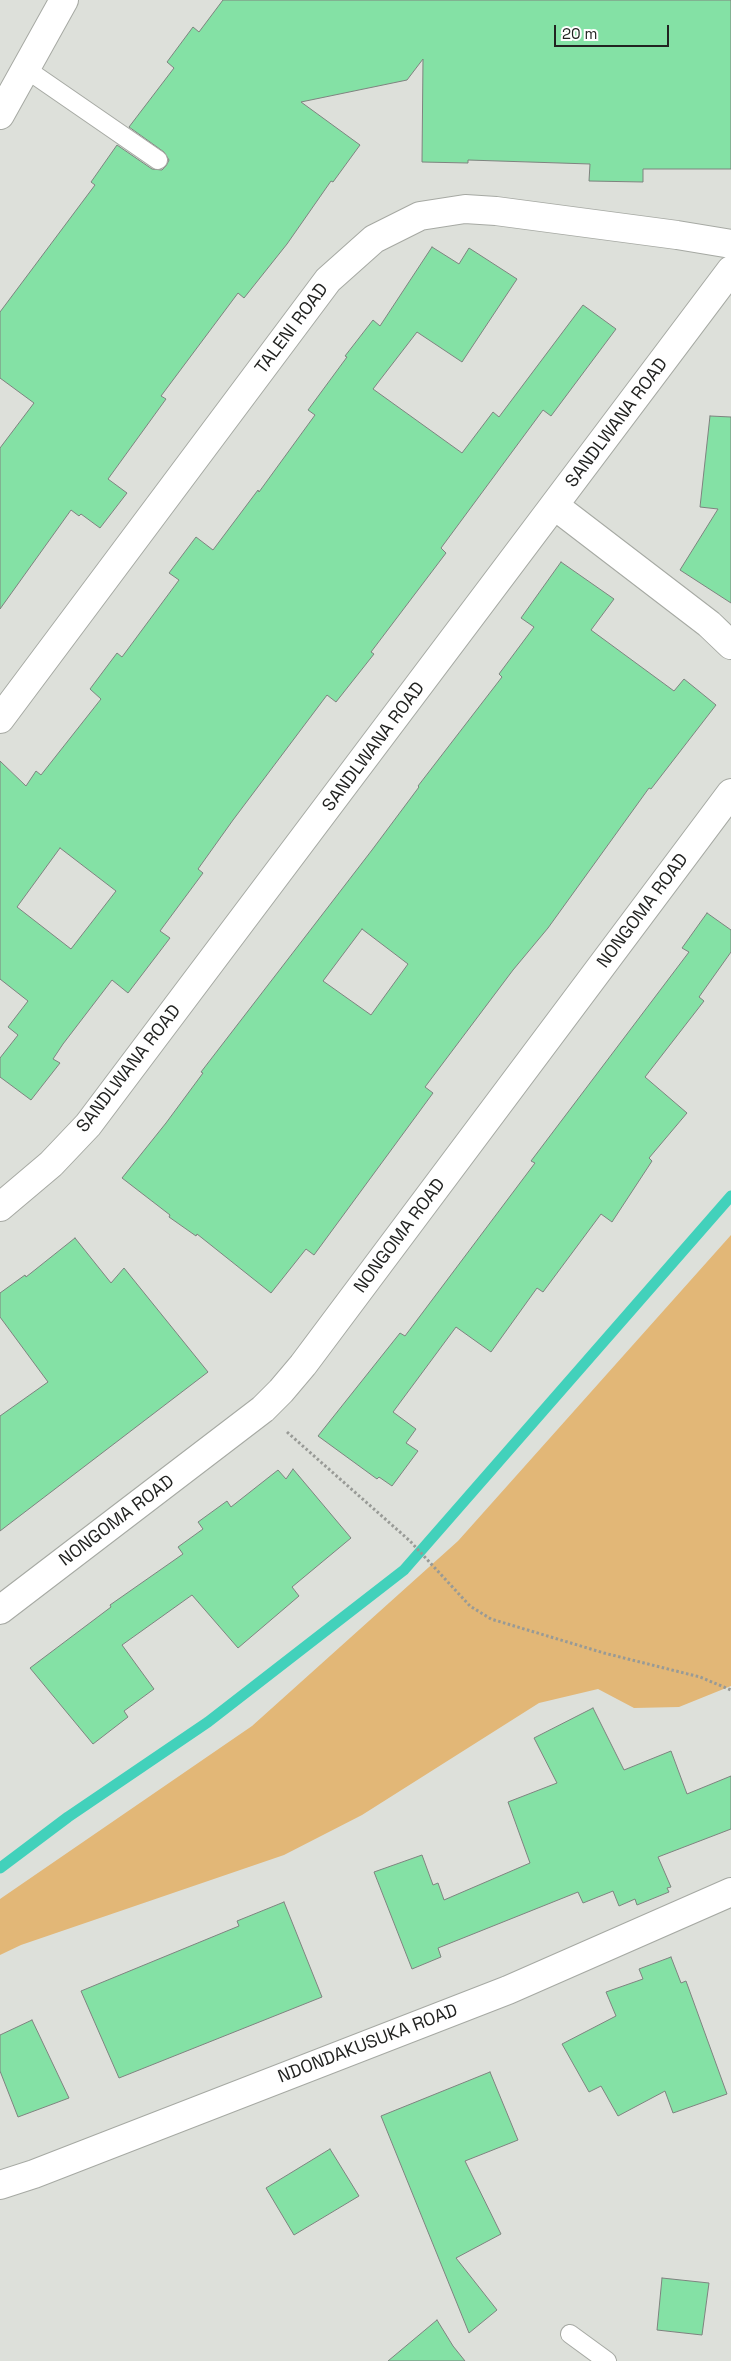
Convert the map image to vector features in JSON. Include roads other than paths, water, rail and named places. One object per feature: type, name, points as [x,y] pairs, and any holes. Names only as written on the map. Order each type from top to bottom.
[{"type":"street","points":[[0,116],[64,0]]},
{"type":"street","name":"TALENI ROAD","points":[[0,719],[328,280],[374,239],[420,216],[465,209],[620,227],[731,244]]},
{"type":"street","name":"SANDLWANA ROAD","points":[[0,1208],[51,1164],[88,1124],[731,270]]},
{"type":"street","points":[[555,506],[709,624],[731,645]]},
{"type":"street","name":"NONGOMA ROAD","points":[[0,1610],[263,1410],[303,1365],[731,793]]},
{"type":"street","name":"NDONDAKUSUKA ROAD","points":[[0,2185],[34,2174],[508,1990],[731,1892]]},
{"type":"lane","points":[[26,69],[158,160]]},
{"type":"lane","points":[[570,2334],[607,2361]]},
{"type":"waterway","points":[[0,1868],[68,1817],[208,1722],[404,1570],[731,1196]]}]
